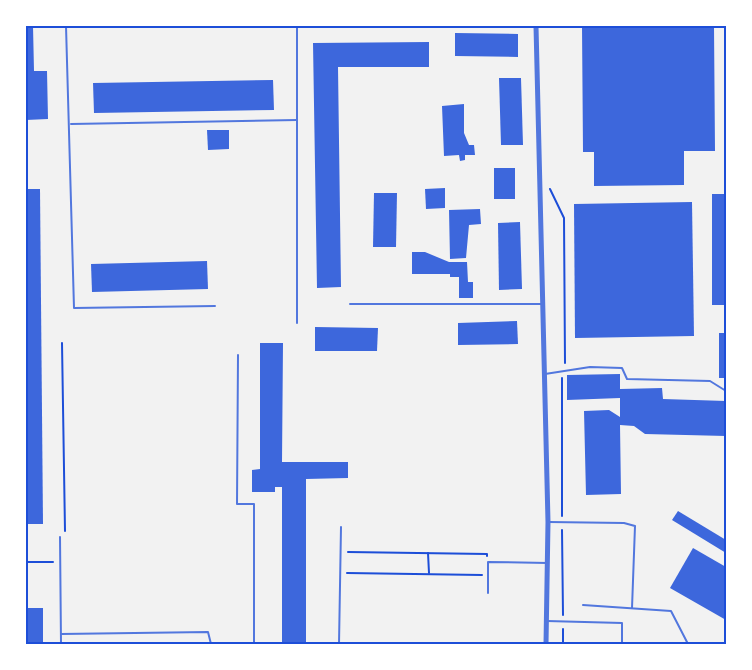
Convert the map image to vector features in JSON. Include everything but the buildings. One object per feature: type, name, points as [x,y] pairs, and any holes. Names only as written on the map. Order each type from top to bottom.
[{"type":"street","points":[[536,26],[548,522],[546,645]]},
{"type":"lane","points":[[66,26],[74,308],[214,306]]},
{"type":"lane","points":[[297,26],[297,323]]},
{"type":"lane","points":[[70,124],[297,120]]},
{"type":"lane","points":[[350,304],[541,304]]},
{"type":"lane","points":[[238,355],[237,504],[254,504],[254,645]]},
{"type":"lane","points":[[543,374],[590,367],[622,368],[627,379],[710,381],[726,391]]},
{"type":"lane","points":[[548,522],[624,523],[635,526],[632,608]]},
{"type":"lane","points":[[339,645],[341,528]]},
{"type":"lane","points":[[60,537],[61,645]]},
{"type":"lane","points":[[488,593],[488,562],[548,563]]},
{"type":"lane","points":[[583,605],[671,611],[688,645]]},
{"type":"lane","points":[[547,621],[622,623],[622,645]]},
{"type":"lane","points":[[61,634],[208,632],[211,645]]},
{"type":"path","points":[[547,183],[564,218],[563,371],[560,388],[563,645]]},
{"type":"path","points":[[62,344],[65,540]]},
{"type":"path","points":[[340,552],[487,554],[488,562]]},
{"type":"path","points":[[428,553],[429,573]]},
{"type":"path","points":[[26,562],[60,562]]},
{"type":"path","points":[[341,573],[488,575]]}]
